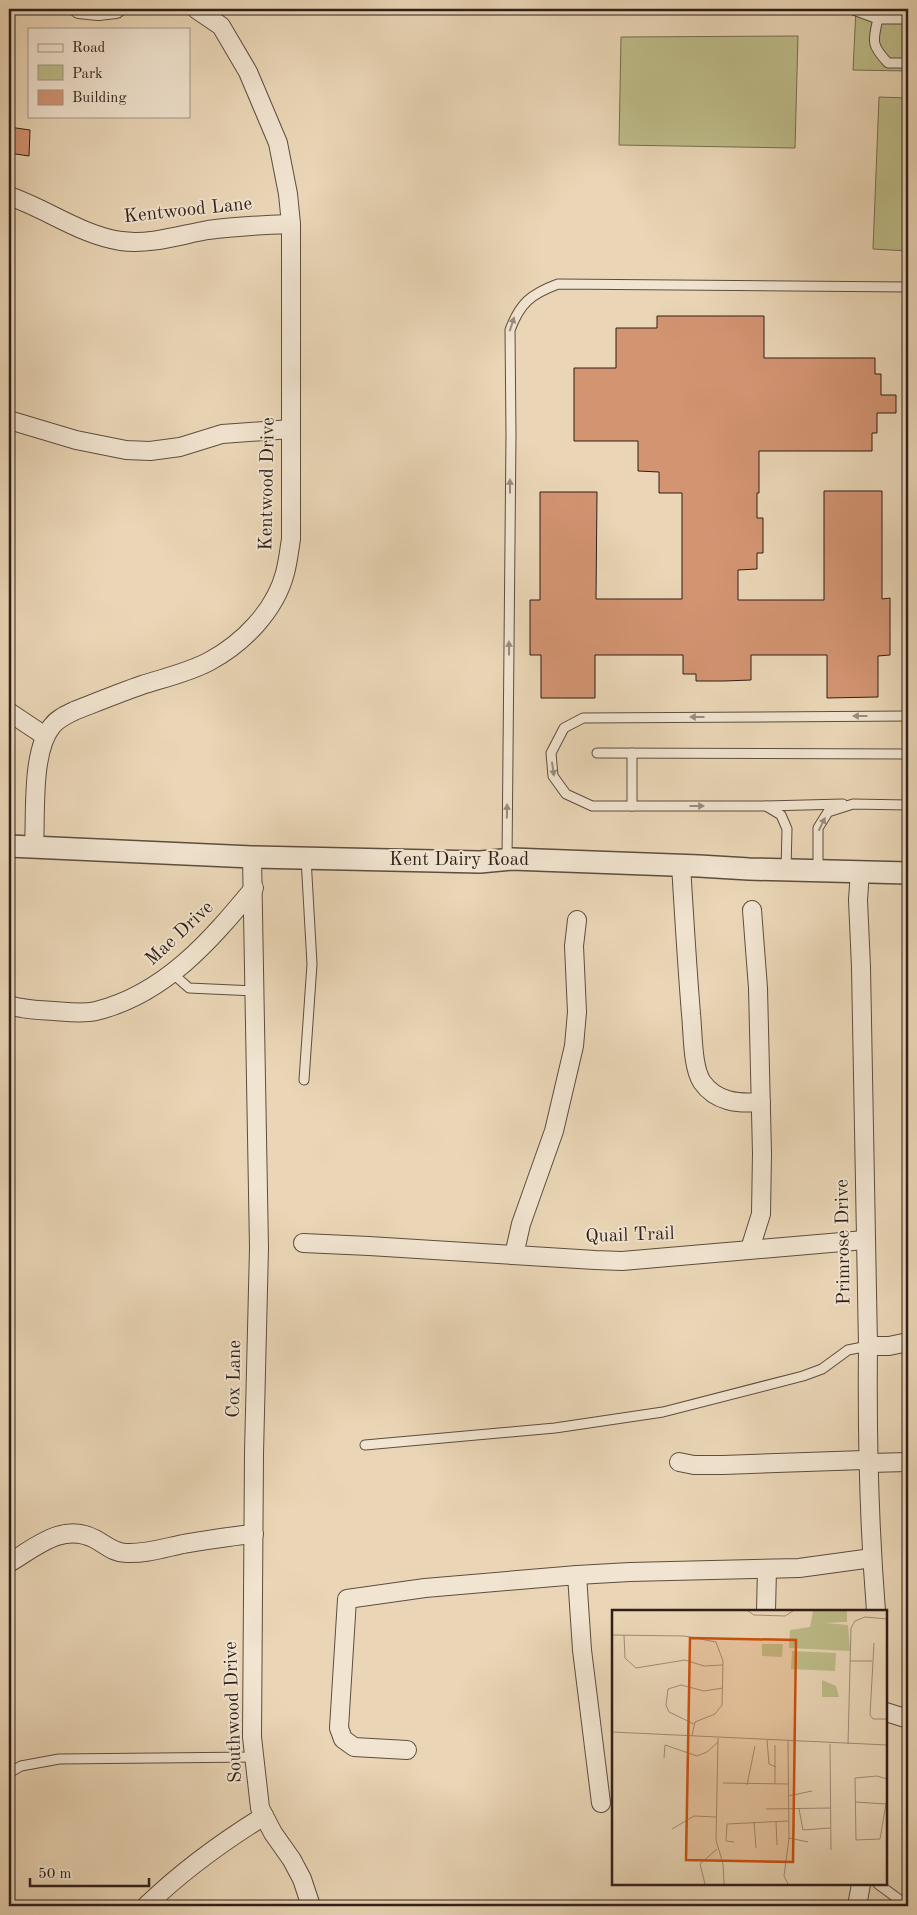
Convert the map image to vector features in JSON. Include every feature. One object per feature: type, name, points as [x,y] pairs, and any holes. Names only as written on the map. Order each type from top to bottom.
[{"type":"street","points":[[79,9],[98,11],[116,9]]},
{"type":"street","name":"Kentwood Drive","points":[[34,847],[38,756],[45,736],[58,720],[74,711],[208,662],[231,648],[259,622],[279,589],[285,575],[289,557],[291,540],[291,224],[287,185],[278,143],[248,72],[221,26],[196,9]]},
{"type":"street","name":"Kentwood Lane","points":[[9,196],[28,202],[93,234],[122,241],[141,242],[245,226],[291,224]]},
{"type":"street","points":[[9,420],[76,440],[126,450],[150,451],[180,447],[222,434],[291,429]]},
{"type":"street","points":[[9,712],[45,736]]},
{"type":"street","name":"Kent Dairy Road","points":[[9,846],[252,857],[480,862],[507,860],[681,865],[786,871],[908,873]]},
{"type":"street","points":[[252,857],[254,888]]},
{"type":"street","points":[[681,865],[693,1042],[699,1076],[709,1090],[724,1099],[741,1103],[761,1102]]},
{"type":"street","name":"Primrose Drive","points":[[860,871],[858,900],[861,966],[869,1462],[876,1610]]},
{"type":"street","name":"Cox Lane","points":[[254,888],[259,1248],[254,1534]]},
{"type":"street","name":"Mae Drive","points":[[9,1004],[75,1013],[95,1011],[134,998],[160,982],[199,950],[254,888]]},
{"type":"street","points":[[750,1249],[761,1214],[758,988],[752,910]]},
{"type":"street","points":[[514,1255],[521,1224],[554,1131],[574,1046],[577,1012],[574,946],[577,920]]},
{"type":"street","name":"Quail Trail","points":[[303,1243],[622,1260],[865,1240]]},
{"type":"street","points":[[868,1346],[889,1346],[908,1342]]},
{"type":"street","points":[[679,1462],[694,1465],[798,1464],[864,1460],[869,1462],[908,1462]]},
{"type":"street","points":[[9,1563],[47,1540],[64,1533],[93,1538],[116,1552],[126,1553],[141,1552],[213,1538],[254,1534]]},
{"type":"street","name":"Southwood Drive","points":[[254,1534],[252,1737],[260,1808],[273,1833],[292,1860],[302,1879],[311,1906]]},
{"type":"street","points":[[407,1750],[354,1747],[343,1740],[339,1728],[348,1599],[425,1588],[577,1575],[799,1568],[872,1558]]},
{"type":"street","points":[[766,1610],[768,1569]]},
{"type":"street","points":[[577,1575],[582,1650],[601,1803]]},
{"type":"street","points":[[887,1712],[908,1719]]},
{"type":"street","points":[[146,1906],[229,1837],[264,1816]]},
{"type":"street","points":[[857,1906],[861,1885]]},
{"type":"lane","points":[[851,9],[878,19],[908,19]]},
{"type":"lane","points":[[878,19],[874,35],[876,51],[888,63],[908,64]]},
{"type":"lane","points":[[507,860],[511,435],[510,330],[516,314],[539,291],[558,284],[908,287]]},
{"type":"lane","points":[[908,716],[583,718],[564,728],[551,753],[553,776],[566,794],[592,806],[908,805]]},
{"type":"lane","points":[[597,753],[908,754]]},
{"type":"lane","points":[[632,753],[632,806]]},
{"type":"lane","points":[[818,871],[818,828],[828,812],[853,804]]},
{"type":"lane","points":[[766,806],[781,815],[787,829],[786,871]]},
{"type":"lane","points":[[304,1080],[312,964],[306,858]]},
{"type":"lane","points":[[172,973],[189,988],[255,990]]},
{"type":"lane","points":[[365,1445],[555,1428],[663,1412],[803,1376],[822,1369],[848,1350],[868,1346]]},
{"type":"lane","points":[[9,1773],[21,1766],[59,1759],[254,1757]]},
{"type":"lane","points":[[879,1885],[908,1906]]},
{"type":"green space","points":[[856,9],[908,9],[908,71],[853,70]]},
{"type":"green space","points":[[798,36],[795,148],[619,145],[621,37]]},
{"type":"green space","points":[[879,97],[908,98],[908,251],[873,249]]},
{"type":"building","points":[[9,127],[30,130],[29,156],[9,153]]},
{"type":"building","points":[[657,316],[764,316],[764,358],[875,358],[875,374],[881,374],[881,395],[896,395],[896,413],[877,413],[877,433],[872,433],[872,451],[759,451],[757,518],[763,518],[763,553],[757,553],[757,569],[738,570],[738,600],[824,600],[824,491],[882,491],[882,599],[890,598],[890,655],[878,656],[878,697],[827,698],[827,655],[751,655],[751,680],[696,681],[696,674],[683,674],[683,655],[595,655],[595,698],[541,698],[541,655],[530,655],[530,600],[540,600],[540,492],[597,492],[596,599],[682,599],[682,493],[659,493],[659,472],[638,471],[638,441],[574,441],[574,368],[616,368],[616,328],[657,328]]}]
